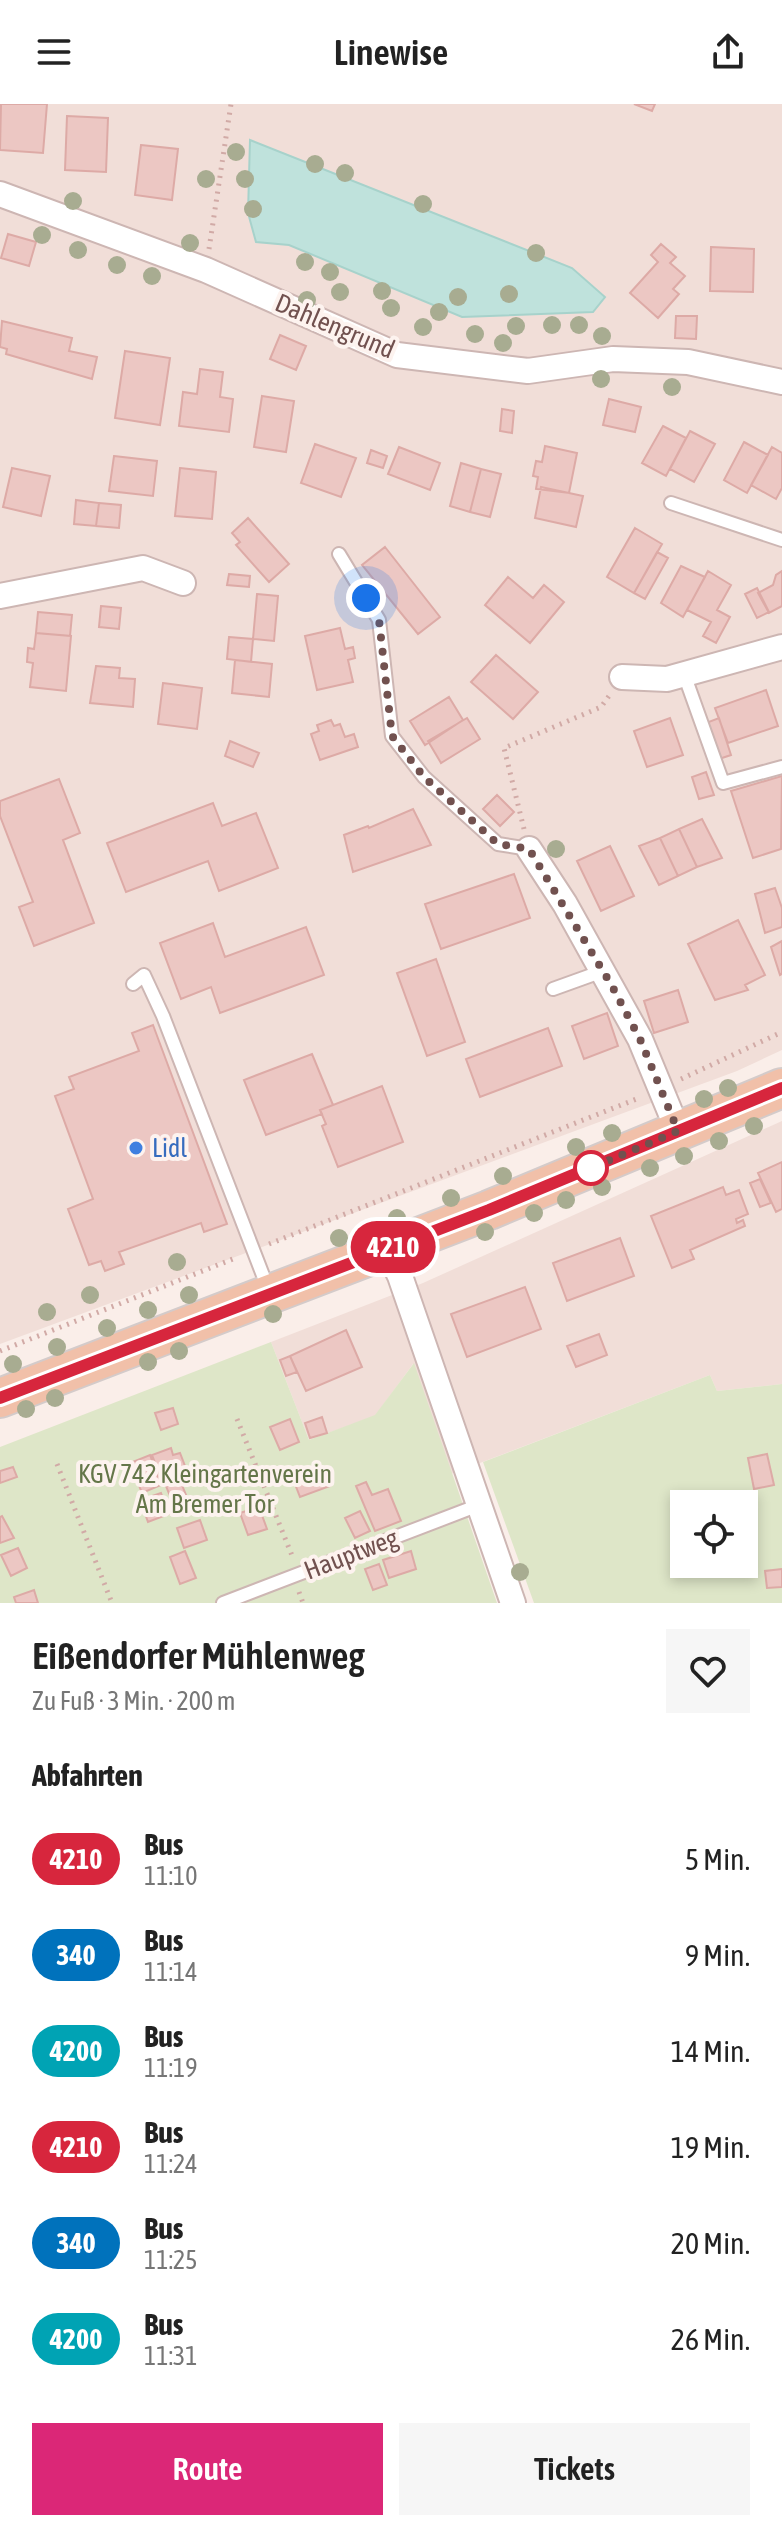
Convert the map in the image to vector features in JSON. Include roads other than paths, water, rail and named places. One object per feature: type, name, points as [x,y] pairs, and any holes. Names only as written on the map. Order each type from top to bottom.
[{"type":"main road","points":[[0,1398],[387,1249],[782,1088]]},
{"type":"street","name":"Dahlengrund","points":[[0,194],[206,270],[397,355],[528,371],[613,359],[688,362],[782,382]]},
{"type":"street","points":[[0,596],[143,568],[183,583]]},
{"type":"street","points":[[622,677],[667,679],[782,647]]},
{"type":"street","points":[[529,849],[640,1039],[678,1131]]},
{"type":"street","points":[[387,1249],[400,1276],[513,1603]]},
{"type":"lane","points":[[671,503],[782,540]]},
{"type":"lane","points":[[339,554],[379,620],[392,736],[424,777],[498,844],[529,849]]},
{"type":"lane","points":[[684,674],[723,783],[782,767]]},
{"type":"lane","points":[[553,989],[603,971]]},
{"type":"lane","points":[[133,984],[144,975],[163,1016],[270,1294]]},
{"type":"lane","name":"Hauptweg","points":[[223,1603],[479,1505]]},
{"type":"water","points":[[250,140],[572,268],[605,297],[593,312],[462,317],[289,245],[256,242],[248,213]]},
{"type":"place","name":"Lidl","points":[[136,1148]]},
{"type":"park label","name":"KGV 742 Kleingartenverein Am Bremer Tor","points":[[205,1489]]}]
